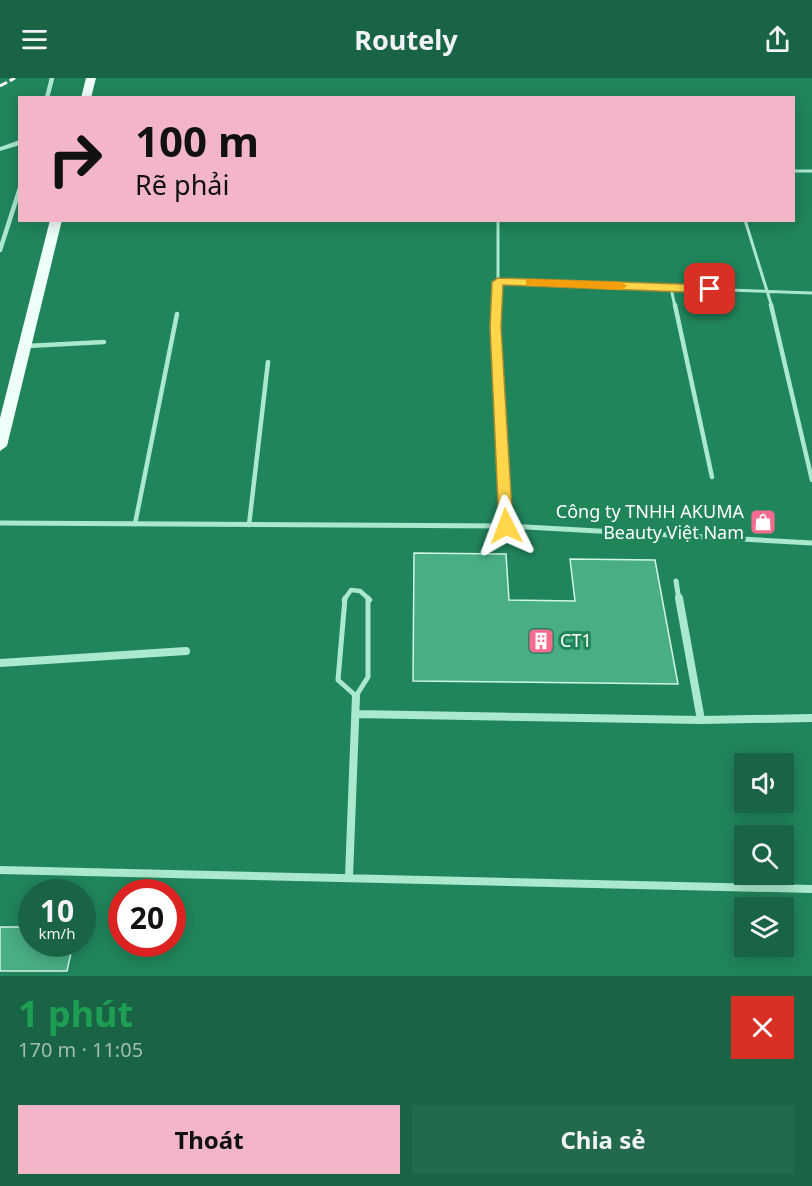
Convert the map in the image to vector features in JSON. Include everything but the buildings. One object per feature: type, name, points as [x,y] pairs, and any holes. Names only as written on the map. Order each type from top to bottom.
[{"type":"main road","points":[[86,96],[91,78]]},
{"type":"main road","points":[[0,446],[4,411],[25,346],[56,222]]},
{"type":"street","points":[[48,96],[52,78]]},
{"type":"street","points":[[0,149],[18,144]]},
{"type":"street","points":[[0,250],[18,194]]},
{"type":"street","points":[[0,523],[506,526],[812,543]]},
{"type":"street","points":[[676,581],[701,720]]},
{"type":"street","points":[[0,663],[186,651]]},
{"type":"street","points":[[349,877],[356,696]]},
{"type":"street","points":[[356,714],[701,720],[812,718]]},
{"type":"street","points":[[0,870],[812,889]]},
{"type":"lane","points":[[795,171],[812,171]]},
{"type":"lane","points":[[498,222],[496,327],[506,526]]},
{"type":"lane","points":[[746,222],[768,291],[812,480]]},
{"type":"lane","points":[[498,282],[812,293]]},
{"type":"lane","points":[[671,288],[712,477]]},
{"type":"lane","points":[[135,524],[177,314]]},
{"type":"lane","points":[[25,346],[104,342]]},
{"type":"lane","points":[[249,525],[268,362]]},
{"type":"lane","points":[[351,590],[360,591],[370,600],[368,677],[356,696],[338,680],[343,601],[351,590]]},
{"type":"railway","points":[[0,86],[15,78]]},
{"type":"slow traffic","points":[[530,283],[621,286]]},
{"type":"place","name":"Công ty TNHH AKUMA Beauty Việt Nam","points":[[763,522]]},
{"type":"place","name":"CT1","points":[[541,641]]},
{"type":"route","points":[[506,526],[496,327],[498,282],[710,289]]}]
